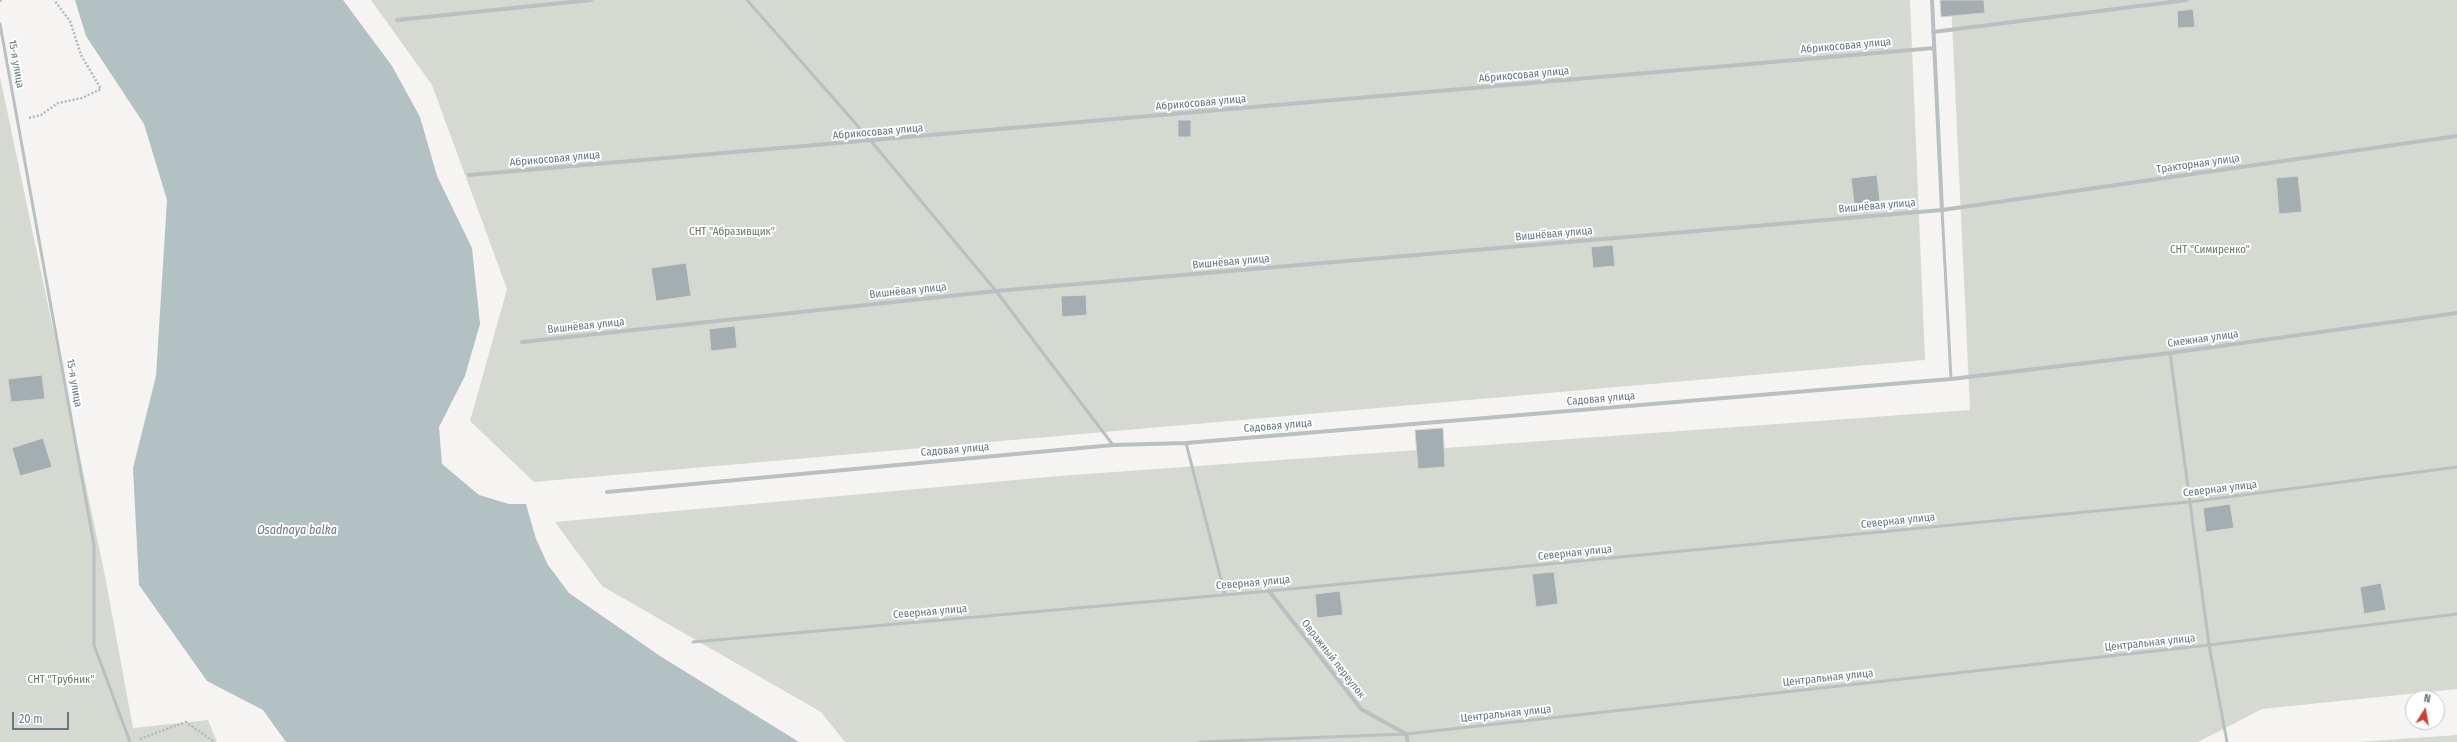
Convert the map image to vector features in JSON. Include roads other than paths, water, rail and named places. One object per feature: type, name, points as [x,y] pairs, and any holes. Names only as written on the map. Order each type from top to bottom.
[{"type":"street","points":[[397,20],[590,0]]},
{"type":"street","points":[[1932,0],[1942,210]]},
{"type":"street","points":[[1933,32],[2187,0]]},
{"type":"street","name":"Абрикосовая улица","points":[[469,175],[1934,48]]},
{"type":"street","name":"Тракторная улица","points":[[1942,210],[2457,136]]},
{"type":"street","name":"Вишнёвая улица","points":[[522,342],[996,291],[1942,210]]},
{"type":"street","name":"Смежная улица","points":[[1951,379],[2170,353],[2457,313]]},
{"type":"street","name":"Садовая улица","points":[[607,492],[1113,445],[1186,443],[1951,379]]},
{"type":"street","name":"Овражный переулок","points":[[1269,591],[1361,709],[1406,734]]},
{"type":"street","points":[[1406,734],[1408,742]]},
{"type":"lane","points":[[746,0],[871,141],[996,291],[1113,445]]},
{"type":"lane","name":"15-я улица","points":[[0,24],[94,546],[94,645],[130,742]]},
{"type":"lane","points":[[1942,210],[1951,379]]},
{"type":"lane","points":[[2170,353],[2209,645],[2227,742]]},
{"type":"lane","points":[[1186,443],[1225,595]]},
{"type":"lane","name":"Северная улица","points":[[694,642],[1269,591],[2189,502],[2457,466]]},
{"type":"lane","name":"Центральная улица","points":[[1199,742],[1406,734],[2209,645],[2457,614]]},
{"type":"water","name":"Osadnaya balka","points":[[75,0],[343,0],[392,66],[420,117],[437,176],[472,248],[480,324],[465,376],[439,427],[442,464],[479,495],[509,504],[526,504],[536,539],[548,565],[569,593],[660,656],[799,742],[286,742],[263,710],[207,681],[139,585],[133,468],[156,376],[167,200],[144,124],[86,36]]},
{"type":"park label","name":"СНТ \"Абразивщик\"","points":[[732,232]]},
{"type":"park label","name":"СНТ \"Симиренко\"","points":[[2210,250]]},
{"type":"park label","name":"СНТ \"Трубник\"","points":[[61,680]]}]
